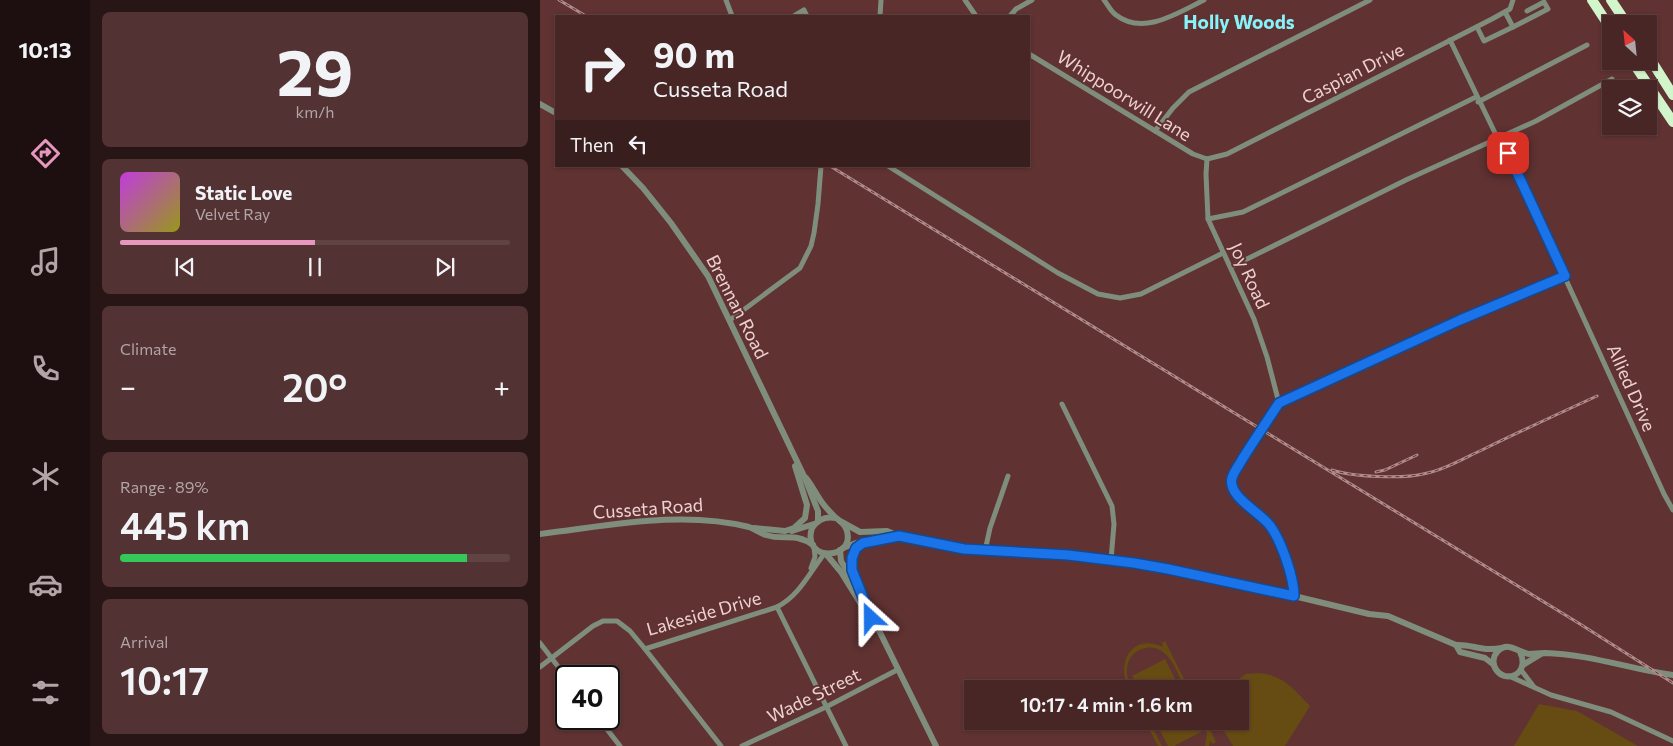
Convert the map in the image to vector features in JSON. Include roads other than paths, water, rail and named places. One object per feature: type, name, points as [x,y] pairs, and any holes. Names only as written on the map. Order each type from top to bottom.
[{"type":"highway","points":[[1592,0],[1602,15]]},
{"type":"highway","points":[[1611,0],[1621,15]]},
{"type":"highway","points":[[1638,70],[1673,122]]},
{"type":"highway","points":[[1657,70],[1673,95]]},
{"type":"street","points":[[726,0],[732,15]]},
{"type":"street","points":[[880,15],[881,0]]},
{"type":"street","points":[[965,0],[975,15]]},
{"type":"street","points":[[1011,15],[1016,9],[1032,0]]},
{"type":"street","points":[[1104,0],[1116,15],[1132,24],[1152,23],[1163,20],[1204,0]]},
{"type":"street","points":[[1155,131],[1173,108],[1189,92],[1370,0]]},
{"type":"street","points":[[1513,0],[1507,10],[1513,27]]},
{"type":"street","points":[[1477,27],[1484,40],[1548,10],[1544,2],[1526,11]]},
{"type":"street","points":[[796,15],[804,10],[806,15]]},
{"type":"street","name":"Caspian Drive","points":[[1207,159],[1227,154],[1507,10]]},
{"type":"street","points":[[1294,596],[1291,572],[1276,535],[1262,516],[1233,491],[1232,484],[1232,478],[1279,403],[1460,320],[1565,276],[1508,153],[1497,137],[1477,99],[1450,40]]},
{"type":"street","points":[[1208,218],[1243,212],[1587,45]]},
{"type":"street","name":"Whippoorwill Lane","points":[[1030,55],[1192,154],[1207,159]]},
{"type":"street","points":[[1231,267],[1408,179],[1497,137],[1536,121],[1602,85]]},
{"type":"street","points":[[540,104],[555,113]]},
{"type":"street","name":"Joy Road","points":[[1207,159],[1208,218],[1254,319],[1267,357],[1279,403]]},
{"type":"street","name":"Brennan Road","points":[[623,167],[676,229],[708,276],[804,476],[805,483],[816,504],[816,522]]},
{"type":"street","points":[[730,320],[800,268],[814,233],[821,167]]},
{"type":"street","points":[[890,167],[1058,273],[1098,294],[1120,298],[1141,294],[1224,253]]},
{"type":"street","name":"Allied Drive","points":[[1565,276],[1660,486],[1673,510]]},
{"type":"street","points":[[1062,404],[1112,506],[1114,524],[1111,560]]},
{"type":"street","points":[[785,531],[794,528],[802,522],[807,509],[789,448]]},
{"type":"street","name":"Brennan Road","points":[[804,476],[808,479],[820,500],[838,520]]},
{"type":"street","points":[[985,551],[990,528],[1008,476]]},
{"type":"street","points":[[752,528],[785,531],[798,530],[827,517],[838,520],[860,532],[887,531],[899,536],[964,549],[1068,555],[1168,569],[1369,614],[1388,616],[1456,646],[1464,645],[1490,650],[1512,647],[1520,652],[1531,654],[1567,654],[1645,671],[1673,675]]},
{"type":"street","name":"Cusseta Road","points":[[540,534],[638,522],[678,519],[714,520],[752,528],[766,535],[796,537],[806,540],[814,546]]},
{"type":"street","points":[[838,520],[847,531],[847,540],[841,549],[841,561],[862,596]]},
{"type":"street","points":[[816,522],[810,537],[814,546],[825,553],[841,572],[871,618]]},
{"type":"street","points":[[825,553],[831,554],[856,543],[899,536]]},
{"type":"street","points":[[867,541],[856,548],[852,561],[852,570],[871,618],[936,746]]},
{"type":"street","name":"Lakeside Drive","points":[[540,668],[592,626],[603,621],[617,621],[646,649],[777,607],[795,594],[806,582],[815,557],[814,546]]},
{"type":"street","name":"Lakeside Drive","points":[[810,573],[825,553]]},
{"type":"street","points":[[777,607],[846,746]]},
{"type":"street","points":[[540,643],[557,665]]},
{"type":"street","points":[[1456,646],[1460,652],[1485,658],[1494,665],[1499,674],[1509,676],[1551,695],[1611,712],[1673,741]]},
{"type":"street","points":[[1494,665],[1494,655],[1502,648]]},
{"type":"street","points":[[646,649],[721,746]]},
{"type":"street","points":[[1520,652],[1523,660],[1522,667],[1534,687]]},
{"type":"street","points":[[1509,676],[1513,676],[1542,653]]},
{"type":"street","name":"Wade Street","points":[[742,746],[826,707],[897,670]]},
{"type":"street","points":[[608,730],[620,746]]},
{"type":"railway","points":[[559,0],[584,15]]},
{"type":"railway","points":[[832,167],[1580,624],[1673,683]]},
{"type":"railway","points":[[1332,470],[1364,476],[1391,477],[1414,476],[1439,470],[1597,396]]},
{"type":"railway","points":[[1376,472],[1385,470],[1417,455]]},
{"type":"district","name":"Holly Woods","points":[[1239,22]]}]
